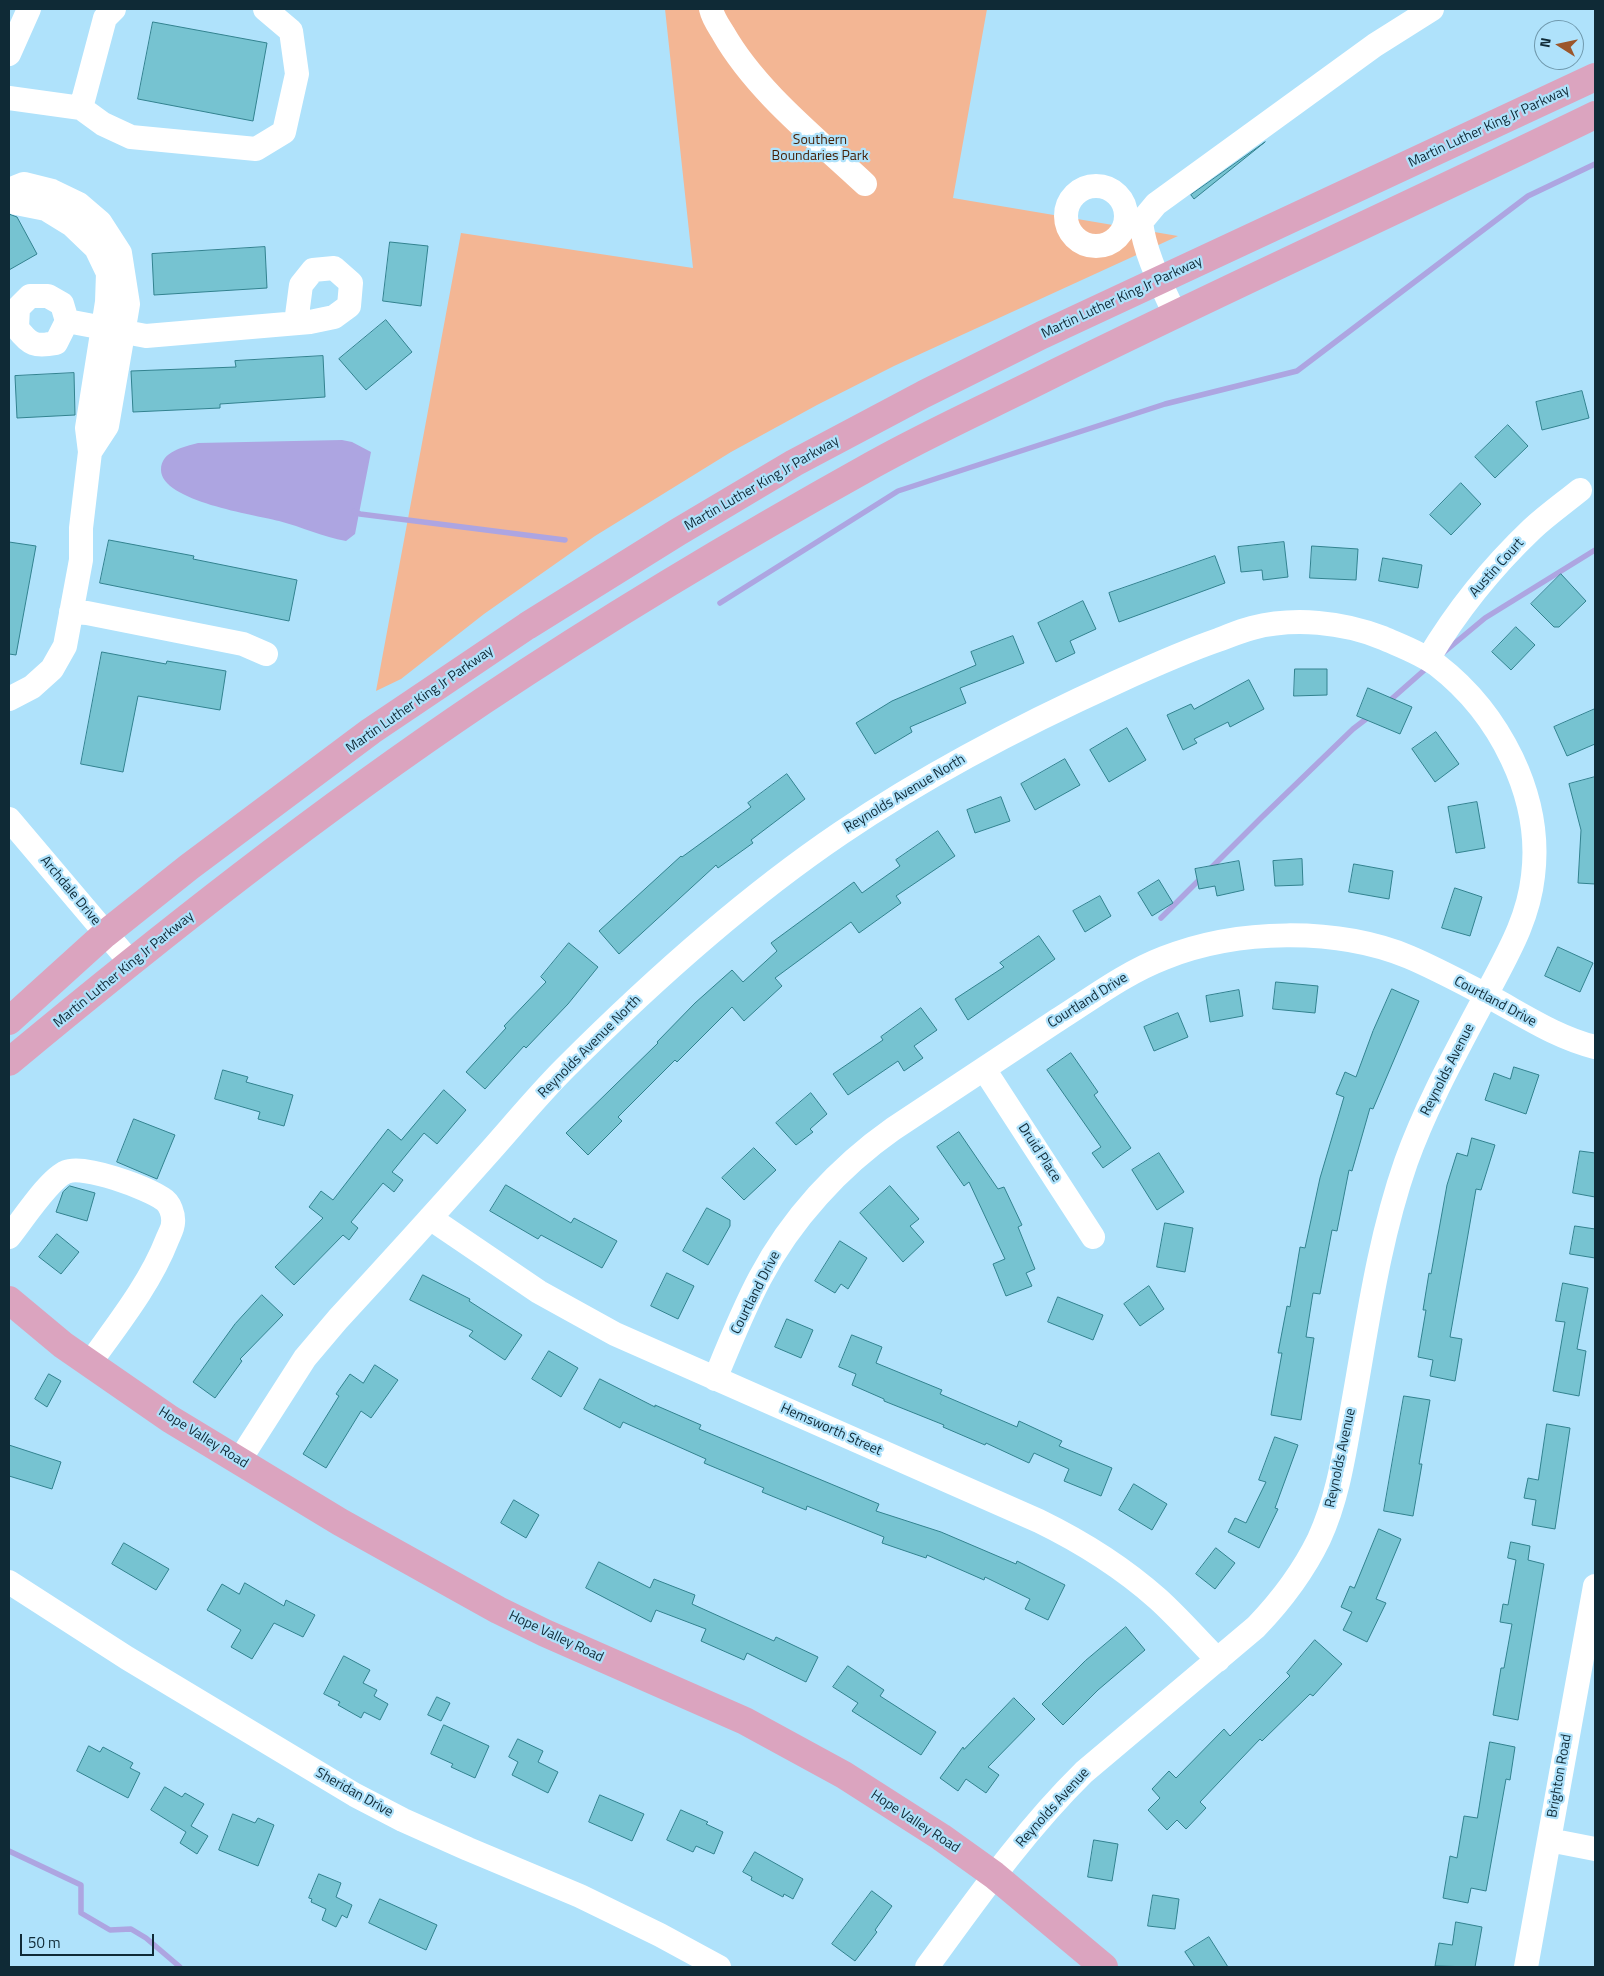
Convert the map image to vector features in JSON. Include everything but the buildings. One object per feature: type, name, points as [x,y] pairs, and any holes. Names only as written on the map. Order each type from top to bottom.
[{"type":"main road","name":"Martin Luther King Jr Parkway","points":[[9,1021],[105,934],[189,867],[371,731],[527,626],[617,569],[794,463],[924,394],[1042,335],[1595,77]]},
{"type":"main road","name":"Martin Luther King Jr Parkway","points":[[9,1062],[236,880],[358,789],[482,702],[591,630],[721,550],[942,428],[1175,314],[1595,116]]},
{"type":"main road","name":"Hope Valley Road","points":[[9,1300],[64,1345],[170,1419],[340,1522],[498,1610],[545,1633],[754,1725],[844,1775],[941,1837],[994,1875],[1104,1967]]},
{"type":"street","points":[[9,54],[29,9]]},
{"type":"street","points":[[9,98],[80,108],[103,124],[131,137],[256,149],[284,132],[297,74],[291,31],[265,9]]},
{"type":"street","points":[[711,9],[713,16],[734,52],[768,92],[865,184]]},
{"type":"street","points":[[1175,314],[1134,221],[1375,45],[1432,9]]},
{"type":"street","points":[[80,108],[109,14]]},
{"type":"street","points":[[9,190],[24,184],[52,191],[80,204],[100,222],[120,253],[128,304],[113,331],[87,428],[90,452],[81,528],[80,560],[65,646],[52,669],[32,687],[9,699]]},
{"type":"street","points":[[9,196],[16,203],[46,209],[72,225],[96,248],[108,273],[107,302],[113,331]]},
{"type":"street","points":[[67,321],[146,336],[296,323]]},
{"type":"street","name":"Austin Court","points":[[1428,658],[1460,610],[1491,574],[1532,530],[1580,490]]},
{"type":"street","points":[[71,612],[87,613],[243,644],[266,654]]},
{"type":"street","name":"Reynolds Avenue North","points":[[239,1461],[305,1358],[338,1319],[562,1071],[702,940],[772,884],[838,835],[925,780],[989,744],[1071,703],[1171,658],[1254,627],[1307,623],[1342,626],[1367,632],[1428,658],[1451,677],[1486,714],[1515,767],[1528,803],[1534,839],[1534,870],[1528,905],[1516,941],[1486,995]]},
{"type":"street","name":"Archdale Drive","points":[[9,818],[131,963]]},
{"type":"street","name":"Courtland Drive","points":[[715,1379],[760,1278],[784,1239],[834,1178],[870,1145],[1121,979],[1163,958],[1214,943],[1256,937],[1307,936],[1360,942],[1408,957],[1486,995],[1543,1028],[1595,1047]]},
{"type":"street","name":"Reynolds Avenue","points":[[927,1967],[994,1875],[1052,1805],[1084,1772],[1256,1627],[1278,1603],[1301,1571],[1318,1541],[1331,1509],[1340,1474],[1379,1260],[1392,1200],[1416,1136],[1486,995]]},
{"type":"street","name":"Druid Place","points":[[984,1069],[1093,1237]]},
{"type":"street","points":[[9,1238],[53,1182],[64,1172],[73,1170],[116,1177],[165,1200],[173,1212],[174,1223],[160,1258],[120,1321],[90,1363]]},
{"type":"street","name":"Hemsworth Street","points":[[430,1218],[539,1292],[615,1334],[1030,1517],[1078,1540],[1118,1566],[1158,1599],[1218,1660]]},
{"type":"street","name":"Sheridan Drive","points":[[9,1582],[127,1658],[355,1795],[403,1820],[460,1846],[580,1896],[660,1935],[718,1967]]},
{"type":"street","name":"Brighton Road","points":[[1526,1967],[1595,1586]]},
{"type":"street","points":[[1548,1840],[1595,1849]]},
{"type":"green space","name":"Southern Boundaries Park","points":[[665,9],[987,9],[953,198],[1178,236],[894,366],[731,452],[595,536],[484,614],[401,679],[376,691],[461,233],[693,268]]},
{"type":"shaded area","points":[[342,440],[352,442],[371,452],[355,534],[346,541],[279,521],[211,505],[192,498],[176,490],[165,481],[161,470],[165,458],[169,454],[180,448],[198,443]]},
{"type":"waterway","points":[[720,603],[898,491],[1165,404],[1297,371],[1528,196],[1595,164]]},
{"type":"waterway","points":[[354,511],[360,514],[565,540]]},
{"type":"waterway","points":[[1443,653],[1485,618],[1595,550]]},
{"type":"waterway","points":[[1387,703],[1429,666]]},
{"type":"waterway","points":[[1161,918],[1353,729],[1370,716]]},
{"type":"waterway","points":[[9,1851],[81,1885],[81,1913],[110,1930],[131,1929],[146,1938],[180,1967]]}]
